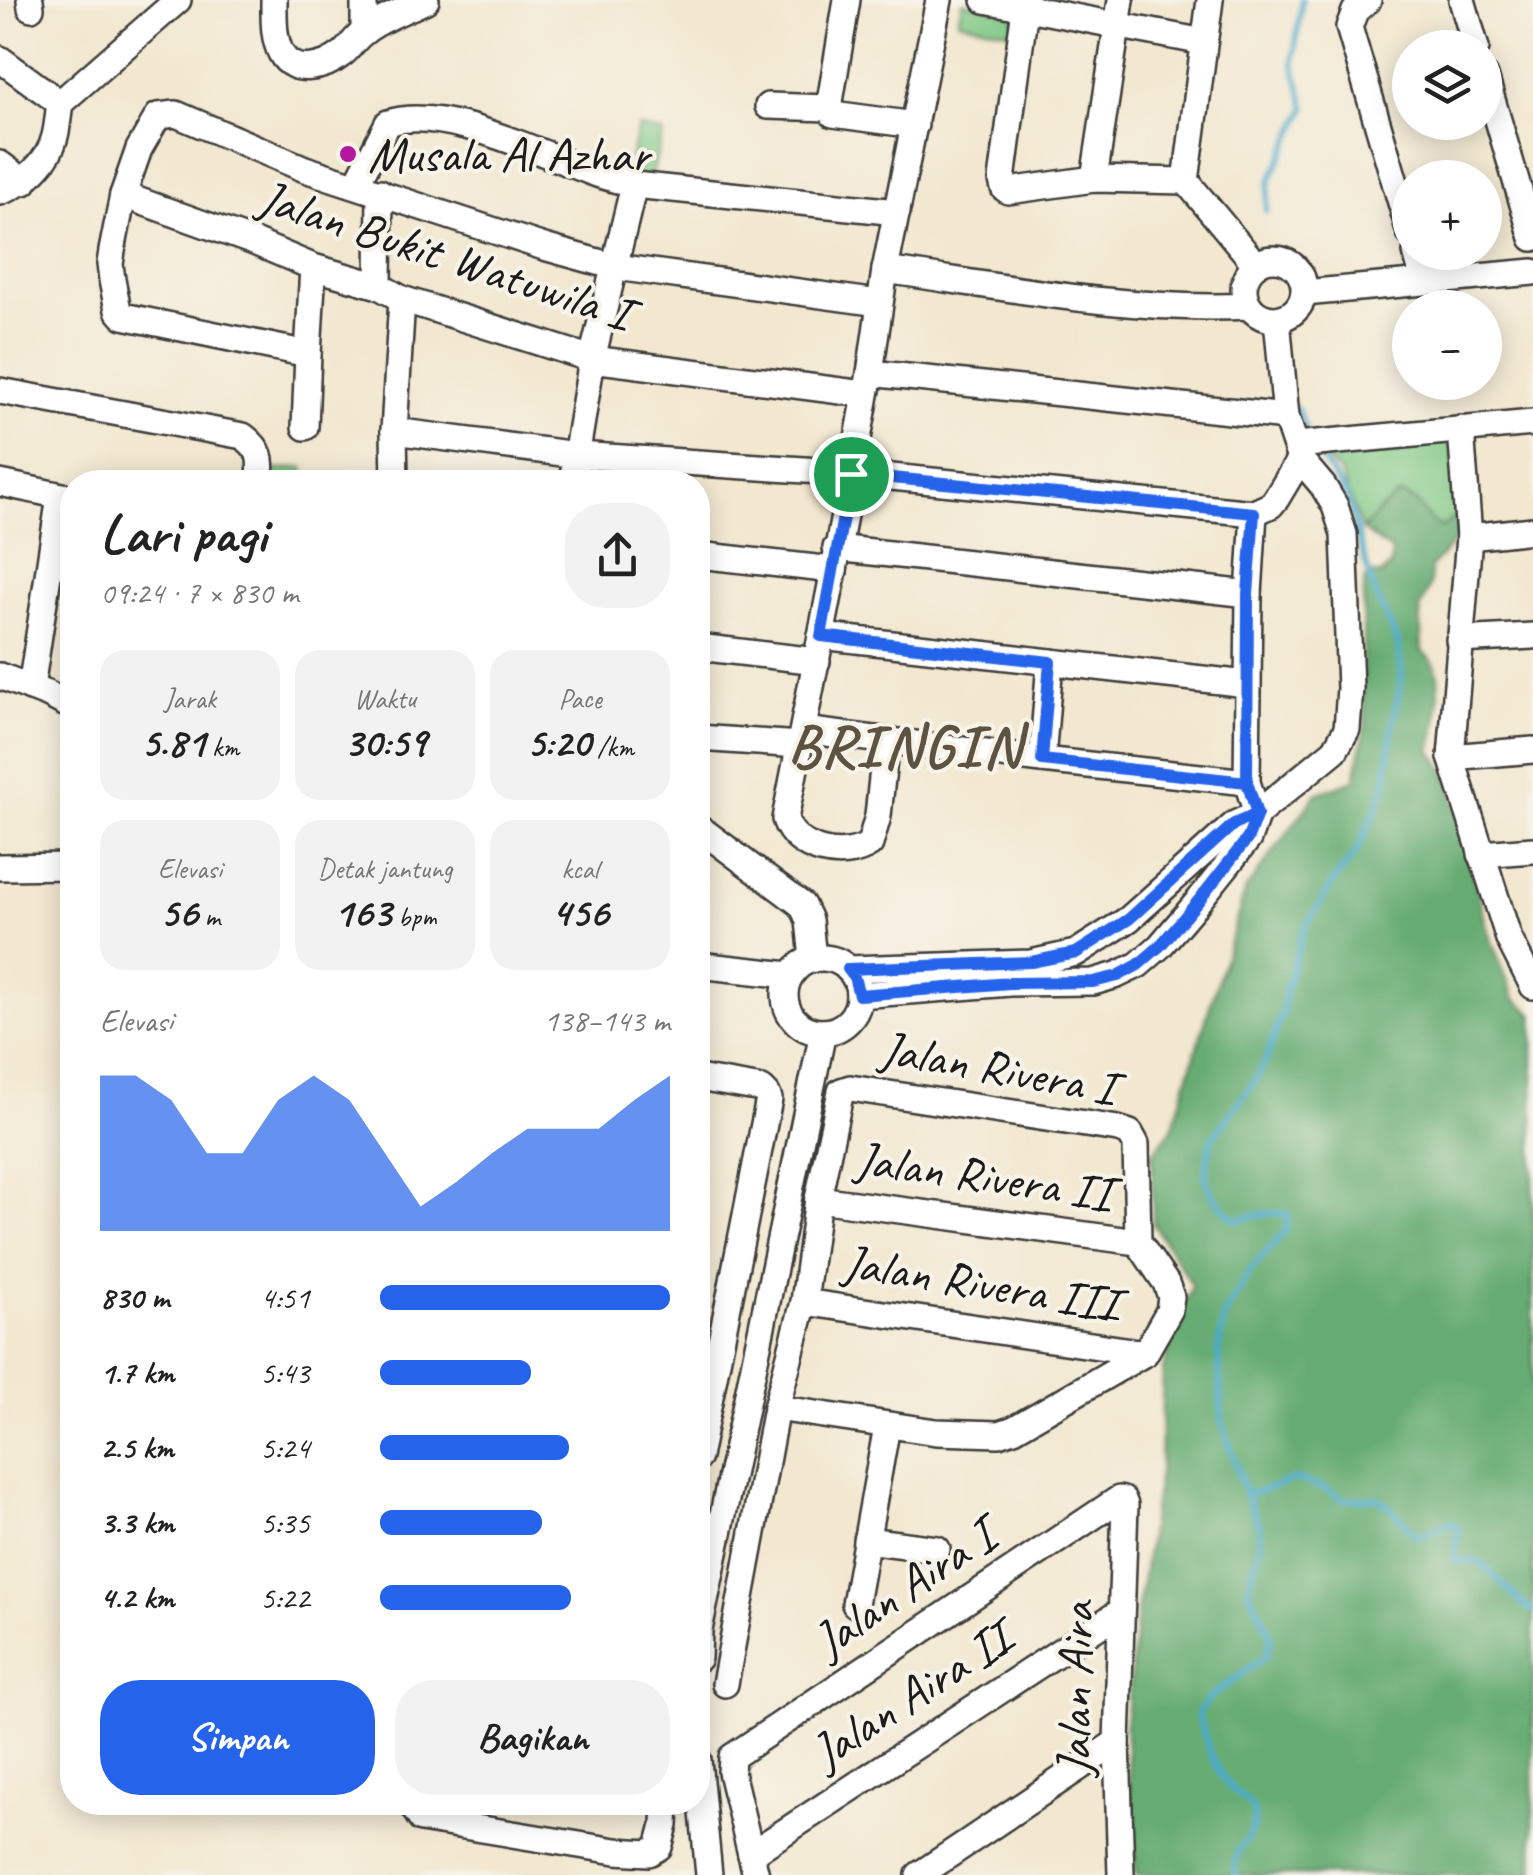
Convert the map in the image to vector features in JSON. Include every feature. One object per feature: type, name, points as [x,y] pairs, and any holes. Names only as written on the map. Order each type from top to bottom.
[{"type":"street","points":[[0,164],[12,187],[47,154],[54,140],[60,103],[178,0]]},
{"type":"street","points":[[274,0],[278,46],[286,61],[309,68],[332,61],[364,32],[426,0]]},
{"type":"street","points":[[364,0],[364,32]]},
{"type":"street","points":[[847,0],[829,108],[833,114],[915,125]]},
{"type":"street","points":[[886,740],[872,841],[861,850],[831,852],[811,848],[793,836],[785,820],[851,474],[885,270],[939,0]]},
{"type":"street","points":[[986,0],[1119,13],[1204,42]]},
{"type":"street","points":[[1210,0],[1186,181],[1256,265]]},
{"type":"street","points":[[1368,0],[1355,11],[1349,26],[1392,172]]},
{"type":"street","points":[[1462,0],[1471,30]]},
{"type":"street","points":[[1025,3],[1002,186],[1008,190],[1094,179],[1186,181]]},
{"type":"street","points":[[1094,179],[1119,13]]},
{"type":"street","points":[[0,59],[60,103]]},
{"type":"street","points":[[768,106],[829,108]]},
{"type":"street","points":[[308,354],[123,316],[118,310],[110,264],[124,195],[139,150],[158,116],[176,114],[305,169],[616,267],[879,303]]},
{"type":"street","points":[[379,286],[368,189],[383,130],[388,122],[400,119],[476,128],[634,185],[897,212]]},
{"type":"street","points":[[1502,131],[1531,225]]},
{"type":"street","points":[[574,470],[592,359],[634,185]]},
{"type":"street","name":"Jalan Bukit Watuwila I","points":[[124,195],[314,267],[379,286],[402,299],[592,359],[1286,418]]},
{"type":"street","points":[[1278,260],[1298,271],[1304,293],[1295,310],[1277,319],[1266,318],[1249,306],[1244,284],[1256,265],[1278,260]]},
{"type":"street","points":[[305,427],[314,267]]},
{"type":"street","points":[[885,270],[1064,296],[1198,309],[1249,306]]},
{"type":"street","points":[[1421,270],[1424,280]]},
{"type":"street","points":[[1304,293],[1533,272]]},
{"type":"street","points":[[394,470],[402,299]]},
{"type":"street","points":[[848,969],[1031,962],[1076,953],[1129,919],[1234,824],[1257,814],[1336,750],[1346,729],[1350,688],[1344,534],[1335,506],[1298,452],[1286,418],[1277,319]]},
{"type":"street","points":[[0,391],[243,436],[255,445],[261,457],[260,470]]},
{"type":"street","points":[[1298,452],[1462,428],[1533,423]]},
{"type":"street","points":[[1462,428],[1469,537],[1451,757],[1480,854],[1521,938],[1533,986]]},
{"type":"street","points":[[394,430],[577,455],[851,474],[1254,513],[1276,499],[1298,452]]},
{"type":"street","points":[[0,483],[60,496]]},
{"type":"street","points":[[859,995],[1010,983],[1093,982],[1118,976],[1160,946],[1248,838],[1257,814],[1247,782],[1246,684],[1254,513]]},
{"type":"street","points":[[31,688],[60,530]]},
{"type":"street","points":[[1469,537],[1533,530]]},
{"type":"street","points":[[710,555],[835,559],[1248,594]]},
{"type":"street","points":[[1459,640],[1533,636]]},
{"type":"street","points":[[710,647],[1050,662],[1246,684]]},
{"type":"street","points":[[1042,760],[1050,662]]},
{"type":"street","points":[[0,676],[60,701]]},
{"type":"street","points":[[710,738],[886,740],[1247,782]]},
{"type":"street","points":[[1451,757],[1533,750]]},
{"type":"street","points":[[710,836],[802,905],[809,920],[813,959]]},
{"type":"street","points":[[1480,854],[1533,850]]},
{"type":"street","points":[[0,867],[60,866]]},
{"type":"street","points":[[1076,953],[1093,982]]},
{"type":"street","points":[[710,963],[731,959],[790,975]]},
{"type":"street","points":[[813,959],[832,959],[848,969],[859,995],[857,1006],[844,1024],[823,1032],[805,1028],[792,1017],[784,1000],[790,975],[813,959]]},
{"type":"street","points":[[710,1576],[823,1032]]},
{"type":"street","points":[[710,1080],[762,1090],[769,1100],[710,1373]]},
{"type":"street","name":"Jalan Rivera I","points":[[818,1198],[841,1092],[850,1088],[1130,1133],[1136,1144],[1138,1242]]},
{"type":"street","points":[[725,1684],[776,1408],[804,1302],[818,1198]]},
{"type":"street","name":"Jalan Rivera II","points":[[818,1198],[1138,1242]]},
{"type":"street","points":[[776,1408],[936,1432],[1007,1432],[1145,1354],[1170,1311],[1171,1297],[1138,1242]]},
{"type":"street","name":"Jalan Rivera III","points":[[804,1302],[1145,1354]]},
{"type":"street","points":[[755,1355],[789,1359]]},
{"type":"street","points":[[855,1604],[887,1426]]},
{"type":"street","name":"Jalan Aira I","points":[[754,1865],[731,1772],[732,1757],[1114,1502],[1122,1500],[1125,1505]]},
{"type":"street","name":"Jalan Aira","points":[[1119,1874],[1117,1742],[1125,1505]]},
{"type":"street","points":[[866,1540],[937,1549]]},
{"type":"street","name":"Jalan Aira II","points":[[754,1865],[1120,1612]]},
{"type":"street","points":[[918,1875],[1117,1742]]},
{"type":"street","points":[[418,1815],[421,1819],[649,1853],[659,1847],[665,1815]]},
{"type":"street","points":[[703,1815],[708,1875]]},
{"type":"green space","points":[[962,2],[1016,12],[1012,32],[958,21]]},
{"type":"green space","points":[[638,127],[663,133],[650,182],[626,177]]},
{"type":"green space","points":[[1451,439],[1459,513],[1443,527],[1431,522],[1416,501],[1382,508],[1362,530],[1341,474],[1323,455]]},
{"type":"green space","points":[[1399,495],[1414,501],[1430,520],[1443,527],[1459,513],[1457,539],[1431,567],[1430,585],[1420,609],[1422,651],[1436,669],[1439,692],[1431,750],[1447,773],[1489,935],[1515,999],[1533,1014],[1533,1875],[1136,1875],[1125,1726],[1138,1607],[1160,1467],[1163,1368],[1192,1285],[1153,1224],[1152,1154],[1172,1129],[1246,889],[1316,794],[1355,780],[1366,721],[1365,578],[1381,575],[1391,565],[1392,552],[1362,530]]},
{"type":"waterway","points":[[1266,211],[1270,181],[1306,108],[1293,62],[1302,0]]},
{"type":"waterway","points":[[1296,407],[1306,429]]},
{"type":"waterway","points":[[1236,1875],[1235,1859],[1253,1825],[1253,1812],[1218,1770],[1198,1713],[1209,1698],[1266,1656],[1271,1639],[1248,1589],[1260,1546],[1259,1526],[1222,1422],[1218,1350],[1224,1316],[1251,1269],[1286,1230],[1288,1214],[1269,1213],[1234,1220],[1211,1193],[1205,1177],[1211,1140],[1266,1060],[1303,931],[1357,851],[1380,800],[1402,676],[1398,643],[1374,591],[1346,495],[1317,452]]},
{"type":"waterway","points":[[1245,1493],[1301,1480],[1345,1500],[1378,1498],[1417,1537],[1451,1522],[1459,1532],[1455,1561],[1482,1564],[1533,1610]]},
{"type":"place","name":"Musala Al Azhar","points":[[348,154]]},
{"type":"district","name":"BRINGIN","points":[[905,746]]},
{"type":"route","points":[[851,474],[821,636],[1050,662],[1042,760],[1247,782],[1254,804],[1257,814],[1234,824],[1129,919],[1076,953],[1031,962],[848,969],[859,995],[1010,983],[1093,982],[1118,976],[1138,965],[1160,946],[1200,899],[1248,838],[1257,814],[1247,782],[1246,684],[1254,513],[851,474]]}]
